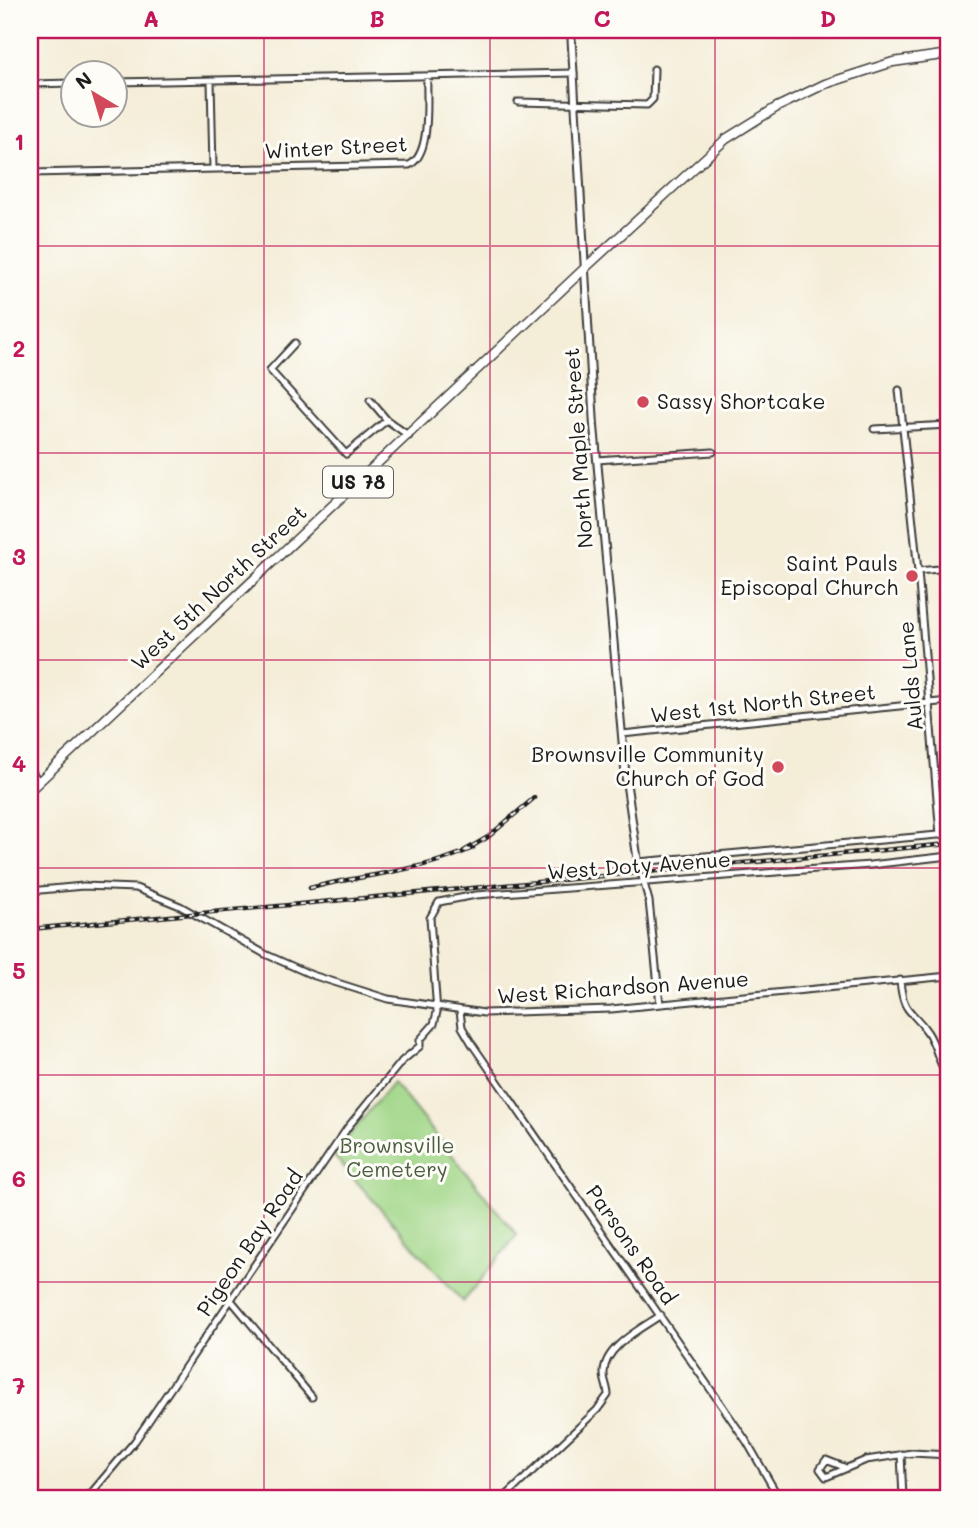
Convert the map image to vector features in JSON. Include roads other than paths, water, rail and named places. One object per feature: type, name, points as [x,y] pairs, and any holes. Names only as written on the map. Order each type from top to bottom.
[{"type":"main road","name":"US 78","points":[[585,268],[700,160],[777,107],[863,70],[949,54]]},
{"type":"main road","name":"West 5th North Street","points":[[30,790],[585,268]]},
{"type":"street","name":"North Maple Street","points":[[571,30],[597,460],[622,734],[638,862]]},
{"type":"street","points":[[518,102],[647,105],[653,99],[654,69]]},
{"type":"street","points":[[130,82],[574,73]]},
{"type":"street","name":"Winter Street","points":[[30,173],[393,166],[416,162],[425,144],[427,77]]},
{"type":"street","points":[[211,80],[212,169]]},
{"type":"street","points":[[30,83],[60,83]]},
{"type":"street","points":[[295,343],[270,370],[346,454],[387,420]]},
{"type":"street","name":"Aulds Lane","points":[[899,390],[918,571],[940,835]]},
{"type":"street","points":[[370,400],[387,420],[408,436]]},
{"type":"street","points":[[874,429],[949,425]]},
{"type":"street","points":[[597,460],[713,452]]},
{"type":"street","points":[[918,571],[949,568]]},
{"type":"street","name":"West 1st North Street","points":[[622,734],[949,701]]},
{"type":"street","points":[[30,770],[39,781]]},
{"type":"street","points":[[660,1004],[644,881],[638,862],[949,834]]},
{"type":"street","name":"West Doty Avenue","points":[[437,1007],[430,918],[439,902],[476,895],[857,866],[949,856]]},
{"type":"street","name":"West Richardson Avenue","points":[[30,891],[83,886],[136,888],[180,906],[265,954],[312,975],[388,999],[460,1011],[541,1013],[949,976]]},
{"type":"street","points":[[900,981],[906,1011],[928,1032],[937,1059],[949,1078]]},
{"type":"street","name":"Pigeon Bay Road","points":[[87,1498],[135,1441],[348,1126],[402,1061],[420,1046],[420,1040],[434,1024],[437,1007]]},
{"type":"street","name":"Parsons Road","points":[[460,1011],[462,1027],[472,1044],[661,1315],[765,1470],[779,1498]]},
{"type":"street","points":[[231,1300],[312,1397]]},
{"type":"street","points":[[507,1497],[606,1401],[608,1391],[604,1373],[615,1348],[661,1315]]},
{"type":"street","points":[[901,1454],[903,1498]]},
{"type":"street","points":[[844,1467],[901,1454],[949,1455]]},
{"type":"railway","points":[[464,851],[488,837],[534,798]]},
{"type":"railway","points":[[30,929],[949,844]]},
{"type":"railway","points":[[310,888],[413,868],[473,848]]},
{"type":"place","name":"Sassy Shortcake","points":[[643,402]]},
{"type":"place","name":"Saint Pauls Episcopal Church","points":[[912,576]]},
{"type":"place","name":"Brownsville Community Church of God","points":[[778,767]]},
{"type":"park label","name":"Brownsville Cemetery","points":[[397,1158]]}]
